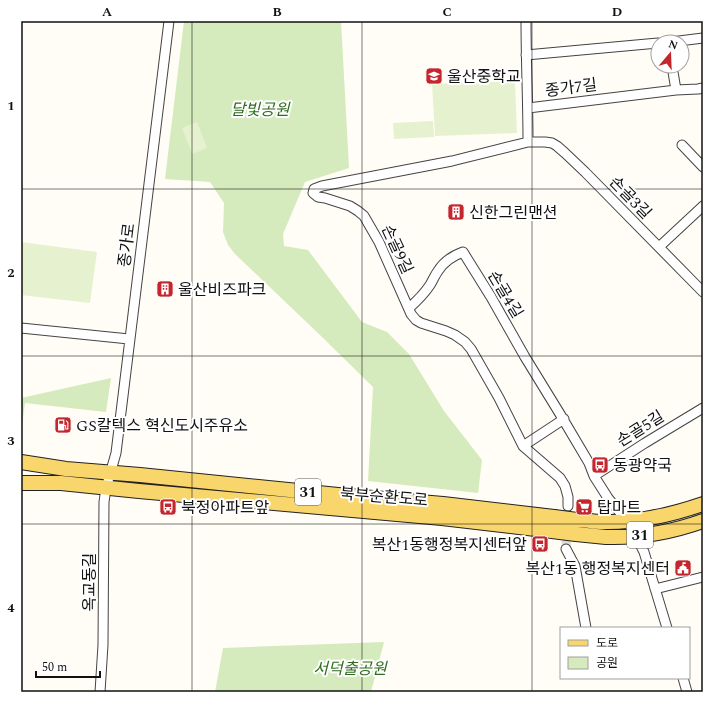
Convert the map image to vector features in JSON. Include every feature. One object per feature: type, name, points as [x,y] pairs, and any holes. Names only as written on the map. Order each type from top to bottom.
[{"type":"main road","name":"북부순환도로","points":[[21,462],[111,473],[444,504],[577,527],[607,537],[636,536],[658,533],[703,521]]},
{"type":"main road","name":"북부순환도로","points":[[21,483],[61,483],[442,518],[553,524]]},
{"type":"main road","name":"북부순환도로","points":[[577,527],[603,522],[627,521],[674,513],[703,504]]},
{"type":"street","name":"종가로","points":[[111,473],[116,453],[129,339],[170,21]]},
{"type":"street","name":"종가7길","points":[[526,21],[528,108],[676,90],[701,89]]},
{"type":"street","points":[[690,40],[703,38]]},
{"type":"street","points":[[526,55],[650,44]]},
{"type":"street","points":[[673,74],[676,90]]},
{"type":"street","points":[[528,108],[528,142]]},
{"type":"street","name":"손골3길","points":[[528,142],[545,142],[552,143],[557,146],[585,172],[703,292]]},
{"type":"street","name":"손골9길","points":[[528,142],[452,161],[322,186],[314,189],[313,193],[318,197],[350,206],[364,216],[379,242],[413,317],[421,323],[455,335],[465,342],[471,349],[493,387],[523,446],[560,478],[565,486],[568,497],[568,506]]},
{"type":"street","points":[[682,145],[703,167]]},
{"type":"street","points":[[659,247],[703,206]]},
{"type":"street","name":"손골4길","points":[[408,308],[425,292],[432,283],[437,271],[445,261],[463,252],[491,297],[525,358],[564,419],[589,463],[594,476],[608,498],[627,521],[636,536],[644,552],[667,627]]},
{"type":"street","points":[[21,328],[129,339]]},
{"type":"street","name":"손골5길","points":[[594,476],[703,408]]},
{"type":"street","points":[[523,446],[564,419]]},
{"type":"street","name":"옥교동길","points":[[100,692],[103,645],[104,502],[106,488],[111,473]]},
{"type":"street","points":[[566,549],[575,566],[586,627]]},
{"type":"street","points":[[655,589],[703,577]]},
{"type":"street","points":[[683,679],[687,692]]},
{"type":"green space","name":"달빛공원","points":[[184,21],[341,21],[349,168],[305,182],[283,234],[284,246],[308,250],[362,322],[387,332],[409,354],[444,411],[482,460],[478,493],[368,481],[373,387],[235,254],[228,245],[223,232],[224,203],[210,182],[165,179]]},
{"type":"green space","points":[[515,81],[517,133],[435,136],[432,84]]},
{"type":"green space","points":[[433,121],[434,137],[394,139],[393,123]]},
{"type":"green space","points":[[197,122],[207,148],[192,154],[182,128]]},
{"type":"green space","points":[[21,242],[97,252],[90,303],[21,295]]},
{"type":"green space","points":[[111,378],[106,412],[25,403],[21,433],[21,398]]},
{"type":"green space","name":"서덕출공원","points":[[384,642],[371,692],[215,692],[223,648]]},
{"type":"tunnel","points":[[566,549],[568,506]]},
{"type":"place","name":"울산중학교","points":[[434,76]]},
{"type":"place","name":"신한그린맨션","points":[[456,212]]},
{"type":"place","name":"울산비즈파크","points":[[165,289]]},
{"type":"place","name":"GS칼텍스 혁신도시주유소","points":[[63,425]]},
{"type":"place","name":"동광약국","points":[[600,465]]},
{"type":"place","name":"북정아파트앞","points":[[168,507]]},
{"type":"place","name":"탑마트","points":[[584,507]]},
{"type":"place","name":"복산1동행정복지센터앞","points":[[540,544]]},
{"type":"place","name":"복산1동 행정복지센터","points":[[683,568]]}]
